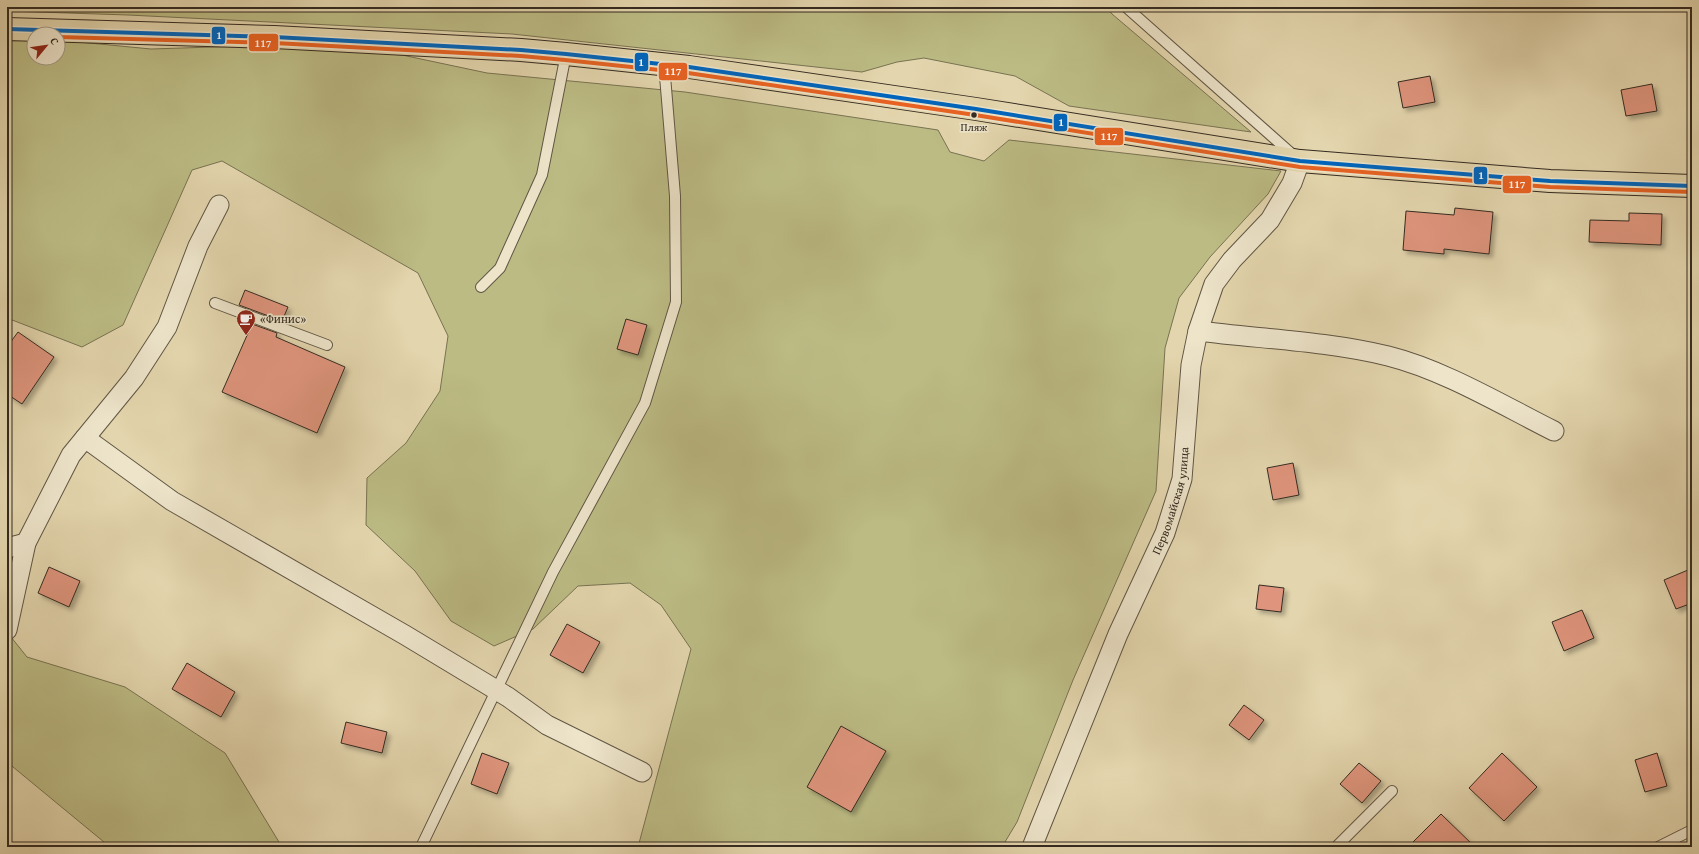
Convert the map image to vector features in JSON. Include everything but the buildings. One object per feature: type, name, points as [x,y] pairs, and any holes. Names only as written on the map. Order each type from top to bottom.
[{"type":"main road","points":[[7,29],[274,37],[521,50],[566,54],[664,64],[976,109],[1300,161],[1550,181],[1692,186]]},
{"type":"street","name":"Первомайская улица","points":[[1032,847],[1118,634],[1165,533],[1182,479],[1190,365],[1198,331],[1214,284],[1232,260],[1270,220],[1292,184],[1300,161]]},
{"type":"street","points":[[7,630],[26,543],[71,455],[134,378],[167,327],[198,246],[219,205]]},
{"type":"street","points":[[1198,331],[1292,340],[1389,356],[1436,372],[1554,431]]},
{"type":"street","points":[[85,438],[172,501],[405,635],[497,691],[547,726],[642,772]]},
{"type":"street","points":[[7,548],[26,543]]},
{"type":"lane","points":[[1126,7],[1300,161]]},
{"type":"lane","points":[[481,287],[500,268],[542,175],[566,54]]},
{"type":"lane","points":[[421,847],[553,572],[645,403],[676,302],[675,196],[664,64]]},
{"type":"lane","points":[[216,303],[327,345]]},
{"type":"lane","points":[[1336,847],[1392,791]]},
{"type":"lane","points":[[1658,847],[1692,830]]},
{"type":"shaded area","points":[[7,7],[1107,7],[1112,14],[1251,132],[1069,106],[1015,76],[924,58],[897,62],[862,72],[512,34],[128,15],[7,11]]},
{"type":"shaded area","points":[[26,40],[26,66],[66,66],[66,41],[151,49],[275,45],[402,55],[487,73],[685,92],[938,130],[950,152],[984,161],[1009,140],[1281,171],[1268,194],[1210,257],[1179,298],[1165,348],[1156,491],[1073,680],[1017,822],[1002,847],[638,847],[691,649],[661,605],[630,583],[578,586],[533,629],[494,646],[451,621],[415,571],[366,525],[367,478],[406,443],[440,391],[448,336],[418,273],[222,161],[192,170],[123,325],[82,347],[7,318],[7,41]]},
{"type":"shaded area","points":[[7,632],[27,657],[125,687],[225,753],[282,847],[110,847],[7,762]]},
{"type":"transit line","name":"1","points":[[7,29],[274,37],[521,50],[566,54],[689,67],[976,109],[1300,161],[1550,181],[1692,186]]},
{"type":"transit line","name":"117","points":[[66,37],[274,43],[521,56],[565,60],[688,73],[975,115],[1300,167],[1550,187],[1692,192]]},
{"type":"place","name":"Пляж","points":[[974,115]]},
{"type":"place","name":"«Финис»","points":[[246,336]]}]
